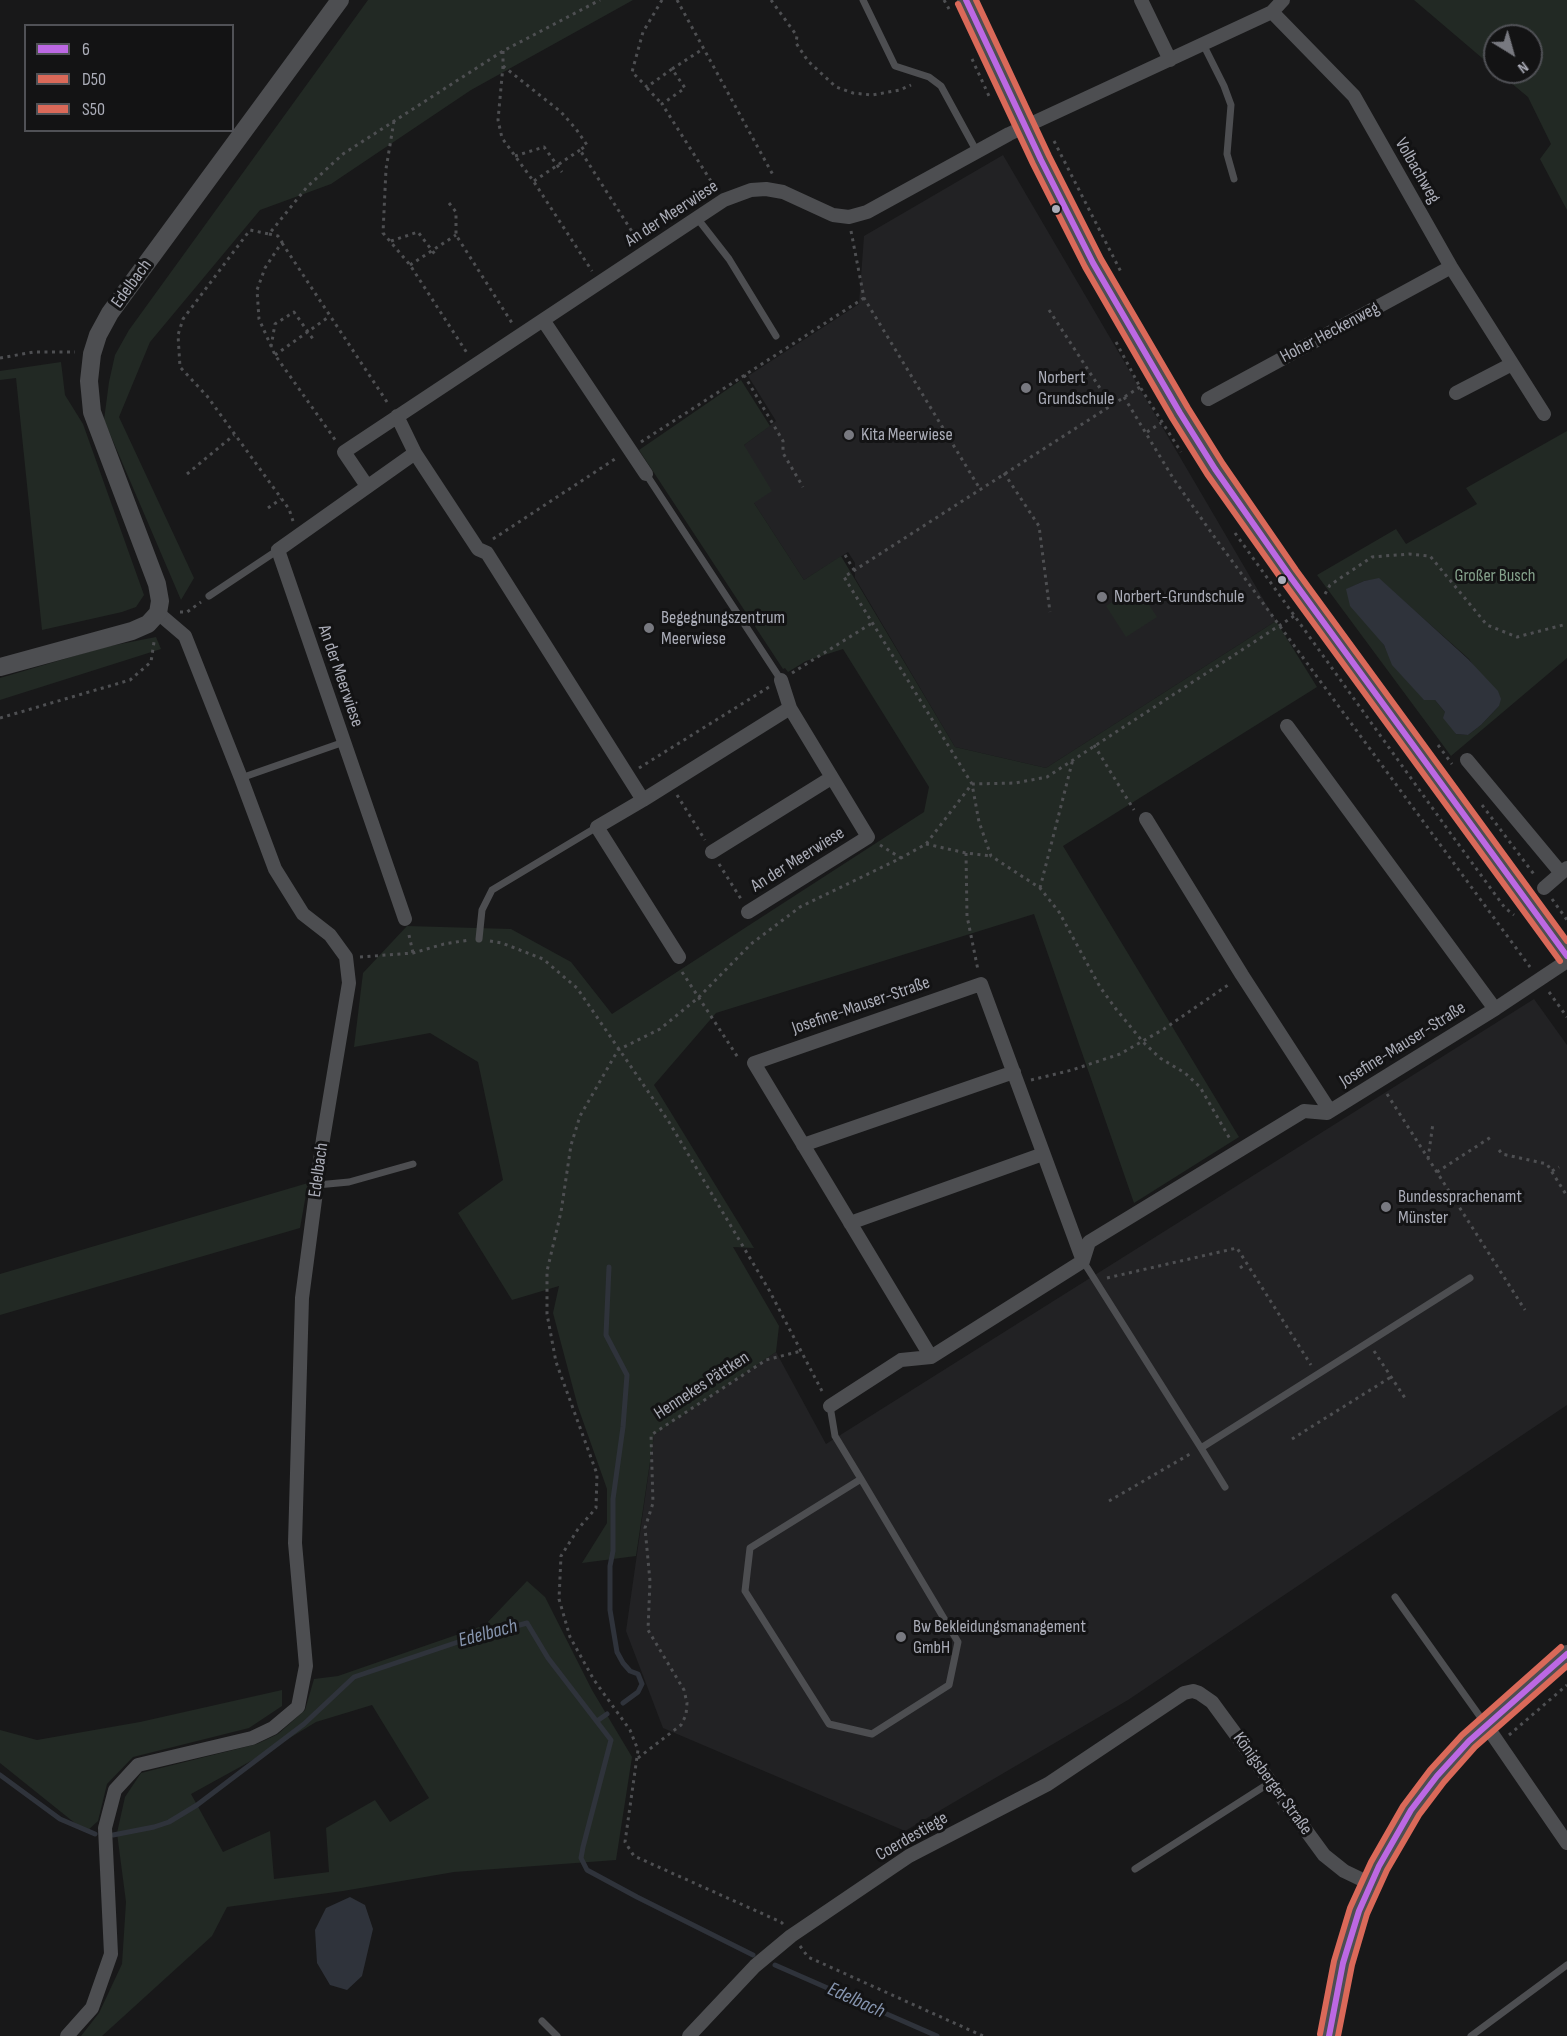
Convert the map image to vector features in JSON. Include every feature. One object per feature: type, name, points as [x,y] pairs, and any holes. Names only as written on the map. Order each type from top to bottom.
[{"type":"street","name":"Edelbach","points":[[158,613],[160,601],[157,584],[92,412],[89,381],[92,354],[98,335],[110,313],[340,0]]},
{"type":"street","points":[[966,0],[1025,126],[1117,307],[1215,469],[1334,639],[1567,956]]},
{"type":"street","points":[[1141,0],[1170,60]]},
{"type":"street","points":[[849,217],[867,212],[1025,126],[1272,12],[1283,0]]},
{"type":"street","name":"Volbachweg","points":[[1272,12],[1353,96],[1451,267],[1544,414]]},
{"type":"street","name":"An der Meerwiese","points":[[344,452],[724,200],[751,190],[766,189],[783,192],[833,215],[849,217]]},
{"type":"street","name":"Hoher Heckenweg","points":[[1208,399],[1451,267]]},
{"type":"street","points":[[543,320],[646,474]]},
{"type":"street","points":[[1456,393],[1512,364]]},
{"type":"street","points":[[397,416],[415,453],[478,549],[487,553],[643,800]]},
{"type":"street","points":[[344,452],[367,486]]},
{"type":"street","points":[[278,550],[415,453]]},
{"type":"street","name":"An der Meerwiese","points":[[278,550],[405,919]]},
{"type":"street","points":[[0,667],[132,631],[148,624],[158,613],[185,636],[275,869],[303,914],[330,935],[346,957]]},
{"type":"street","name":"An der Meerwiese","points":[[748,912],[868,837],[790,708],[781,680]]},
{"type":"street","points":[[679,957],[597,827],[790,708]]},
{"type":"street","name":"Josefine-Mauser-Straße","points":[[1287,726],[1495,1009]]},
{"type":"street","points":[[1467,760],[1564,870],[1544,888]]},
{"type":"street","points":[[712,852],[831,778]]},
{"type":"street","name":"Josefine-Mauser-Straße","points":[[1146,819],[1242,975],[1330,1111]]},
{"type":"street","name":"Edelbach","points":[[67,2036],[92,2008],[111,1954],[105,1828],[115,1790],[138,1765],[252,1738],[273,1728],[298,1707],[306,1666],[295,1543],[302,1298],[317,1185],[349,983],[346,957]]},
{"type":"street","name":"Josefine-Mauser-Straße","points":[[830,1406],[901,1360],[931,1357],[1083,1261],[1089,1242],[1304,1111],[1327,1113],[1495,1009],[1567,961]]},
{"type":"street","points":[[981,984],[1083,1261]]},
{"type":"street","name":"Josefine-Mauser-Straße","points":[[754,1063],[981,984]]},
{"type":"street","points":[[754,1063],[931,1357]]},
{"type":"street","points":[[803,1145],[1015,1078]]},
{"type":"street","points":[[850,1223],[1043,1154]]},
{"type":"street","points":[[1329,2036],[1349,1939],[1371,1884],[1393,1840],[1417,1802],[1454,1756],[1567,1654]]},
{"type":"street","name":"Königsberger Straße","points":[[1175,1698],[1192,1692],[1207,1696],[1324,1855],[1344,1871],[1371,1884]]},
{"type":"street","name":"Coerdestiege","points":[[689,2036],[755,1966],[791,1936],[909,1856],[1047,1784],[1175,1698]]},
{"type":"street","points":[[1486,1725],[1567,1843]]},
{"type":"lane","points":[[863,0],[895,66],[929,77],[941,86],[977,152]]},
{"type":"lane","points":[[1203,44],[1230,99],[1232,114],[1227,154],[1234,179]]},
{"type":"lane","points":[[697,218],[729,259],[776,336]]},
{"type":"lane","points":[[646,474],[781,680]]},
{"type":"lane","points":[[209,596],[252,565],[278,550]]},
{"type":"lane","points":[[241,778],[344,742]]},
{"type":"lane","points":[[479,939],[482,910],[492,890],[597,827]]},
{"type":"lane","points":[[317,1185],[349,1182],[413,1164]]},
{"type":"lane","points":[[1083,1261],[1225,1486]]},
{"type":"lane","points":[[1201,1448],[1470,1278]]},
{"type":"lane","points":[[830,1406],[835,1436],[861,1479],[958,1642],[949,1685],[872,1734],[829,1724],[745,1591],[750,1548],[861,1479]]},
{"type":"lane","points":[[1395,1597],[1486,1725]]},
{"type":"lane","points":[[1134,1869],[1271,1782]]},
{"type":"lane","points":[[1471,2036],[1567,1965]]},
{"type":"lane","points":[[542,2020],[557,2036]]},
{"type":"path","points":[[269,234],[306,187],[343,154],[503,51],[600,0]]},
{"type":"path","points":[[662,0],[644,32],[632,72],[662,104],[724,200]]},
{"type":"path","points":[[677,0],[783,192]]},
{"type":"path","points":[[771,0],[797,36],[796,44],[808,61],[836,87],[853,93],[872,95],[900,90],[929,77]]},
{"type":"path","points":[[647,87],[704,49]]},
{"type":"path","points":[[503,51],[498,120],[502,138],[534,182],[599,283]]},
{"type":"path","points":[[503,66],[561,112],[587,145],[534,182]]},
{"type":"path","points":[[662,104],[685,88],[672,69]]},
{"type":"path","points":[[1042,118],[1122,274]]},
{"type":"path","points":[[394,121],[386,169],[383,232],[410,265],[474,365]]},
{"type":"path","points":[[515,157],[544,147],[562,172]]},
{"type":"path","points":[[580,150],[645,252]]},
{"type":"path","points":[[449,203],[456,212],[456,235],[520,335]]},
{"type":"path","points":[[849,217],[864,298],[980,489]]},
{"type":"path","points":[[299,535],[289,509],[207,396],[180,367],[178,335],[183,319],[250,230],[278,236],[397,416]]},
{"type":"path","points":[[391,241],[418,232],[437,257]]},
{"type":"path","points":[[410,265],[456,235]]},
{"type":"path","points":[[282,242],[265,268],[257,290],[259,319],[275,355],[344,452]]},
{"type":"path","points":[[478,549],[864,298]]},
{"type":"path","points":[[1049,310],[1111,405]]},
{"type":"path","points":[[271,348],[274,324],[294,312],[313,339]]},
{"type":"path","points":[[275,355],[330,316]]},
{"type":"path","points":[[0,358],[34,352],[79,352]]},
{"type":"path","points":[[744,375],[783,441],[783,453],[803,487]]},
{"type":"path","points":[[991,856],[979,822],[972,784],[844,576],[1140,387]]},
{"type":"path","points":[[1124,397],[1173,478],[1567,1017]]},
{"type":"path","points":[[1146,433],[1162,423]]},
{"type":"path","points":[[187,474],[235,435]]},
{"type":"path","points":[[1004,473],[1039,526],[1050,612]]},
{"type":"path","points":[[268,508],[281,499]]},
{"type":"path","points":[[1319,585],[1325,594],[1330,585],[1372,557],[1409,554],[1431,556],[1487,625],[1517,637],[1567,624]]},
{"type":"path","points":[[845,555],[854,570]]},
{"type":"path","points":[[158,613],[188,612],[209,596]]},
{"type":"path","points":[[972,784],[1015,783],[1047,777],[1294,616],[1505,908],[1520,922]]},
{"type":"path","points":[[628,776],[872,623]]},
{"type":"path","points":[[0,718],[130,680],[151,663]]},
{"type":"path","points":[[1432,738],[1453,766]]},
{"type":"path","points":[[1094,745],[1135,811],[1146,819]]},
{"type":"path","points":[[1040,888],[1074,759]]},
{"type":"path","points":[[972,784],[926,844],[800,907],[751,944],[698,998],[660,1029],[618,1050],[580,1116],[571,1145],[561,1212],[547,1271],[547,1314],[556,1362],[597,1474],[596,1508],[578,1529],[561,1556],[559,1599],[570,1637],[594,1680],[630,1730],[638,1750],[625,1842],[634,1856],[781,1922],[808,1957],[983,2036]]},
{"type":"path","points":[[1481,804],[1567,920]]},
{"type":"path","points":[[868,837],[901,858]]},
{"type":"path","points":[[926,844],[991,856],[1040,888],[1059,912],[1100,987],[1116,1010],[1160,1058],[1185,1073],[1200,1088],[1238,1152]]},
{"type":"path","points":[[966,853],[967,916],[981,984]]},
{"type":"path","points":[[405,919],[412,953]]},
{"type":"path","points":[[346,957],[412,953],[444,944],[479,939],[502,943],[543,959],[577,988],[669,1122],[769,1290],[830,1406]]},
{"type":"path","points":[[679,957],[678,965],[741,1062],[754,1063]]},
{"type":"path","points":[[1015,1078],[1072,1070],[1120,1053],[1143,1042],[1242,975]]},
{"type":"path","points":[[1379,1082],[1525,1310]]},
{"type":"path","points":[[1428,1159],[1433,1123]]},
{"type":"path","points":[[1437,1172],[1491,1137]]},
{"type":"path","points":[[1499,1150],[1502,1154],[1547,1164],[1567,1196]]},
{"type":"path","points":[[1552,1171],[1559,1167]]},
{"type":"path","points":[[1096,1281],[1237,1248],[1317,1374]]},
{"type":"path","points":[[1240,1268],[1247,1263]]},
{"type":"path","points":[[1368,1342],[1405,1398]]},
{"type":"path","name":"Hennekes Pättken","points":[[636,1759],[681,1725],[686,1715],[687,1703],[684,1690],[648,1630],[651,1581],[645,1528],[653,1503],[651,1435],[766,1360],[801,1351]]},
{"type":"path","points":[[1292,1439],[1391,1377]]},
{"type":"path","points":[[1109,1501],[1201,1448]]},
{"type":"path","points":[[1499,1743],[1567,1685]]},
{"type":"shaded area","name":"Norbert Grundschule","points":[[1003,155],[1276,621],[1046,768],[955,747],[855,578],[855,563],[848,552],[804,580],[754,503],[744,445],[776,421],[748,376],[859,304],[864,236]]},
{"type":"shaded area","points":[[1379,578],[1468,659],[1498,691],[1501,699],[1499,706],[1468,735],[1456,734],[1443,718],[1445,712],[1435,700],[1424,700],[1392,665],[1384,645],[1350,606],[1346,589],[1364,581]]},
{"type":"shaded area","name":"Bundessprachenamt Münster","points":[[1534,999],[1567,1045],[1567,1405],[1128,1700],[905,1831],[663,1728],[626,1631],[654,1435],[776,1352],[826,1444]]},
{"type":"shaded area","points":[[350,1897],[365,1905],[373,1929],[362,1976],[347,1990],[330,1985],[317,1963],[315,1930],[326,1908]]},
{"type":"green space","points":[[368,0],[633,0],[471,90],[331,184],[260,210],[150,342],[119,417],[194,578],[181,600],[104,420],[115,355],[129,330]]},
{"type":"green space","points":[[1414,0],[1567,0],[1567,210],[1540,159],[1551,144],[1528,97],[1512,84],[1543,84],[1543,24],[1483,24],[1483,59]]},
{"type":"green space","points":[[61,362],[65,395],[83,424],[144,595],[136,607],[122,612],[42,630],[16,378],[0,380],[0,371]]},
{"type":"green space","points":[[741,380],[770,426],[744,445],[772,491],[754,503],[804,580],[841,556],[955,747],[1046,768],[1276,621],[1317,687],[1063,846],[1239,1137],[1134,1203],[1034,914],[716,1013],[654,1085],[754,1248],[733,1247],[779,1326],[776,1352],[654,1435],[636,1556],[582,1563],[607,1523],[607,1489],[578,1407],[553,1313],[559,1286],[512,1300],[458,1213],[503,1180],[478,1062],[430,1033],[354,1047],[363,973],[407,926],[511,929],[571,962],[612,1014],[924,812],[929,787],[843,649],[806,661],[788,672],[785,668],[783,669],[639,450]]},
{"type":"green space","name":"Großer Busch","points":[[1567,431],[1567,658],[1451,756],[1317,575],[1396,529],[1406,544],[1477,504],[1466,488]],"holes":[[[1379,579],[1469,659],[1499,706],[1468,735],[1456,734],[1445,712],[1435,700],[1424,699],[1393,665],[1384,645],[1347,589],[1364,581]]]},
{"type":"green space","points":[[1137,586],[1157,617],[1126,637],[1106,606]]},
{"type":"green space","points":[[156,637],[161,649],[0,700],[0,678],[105,647]]},
{"type":"green space","points":[[308,1183],[300,1228],[0,1315],[0,1274]]},
{"type":"green space","points":[[527,1581],[545,1597],[592,1690],[632,1757],[616,1860],[454,1872],[343,1891],[227,1907],[212,1936],[102,2036],[81,2036],[99,2013],[122,1964],[126,1902],[117,1833],[125,1797],[141,1773],[257,1744],[278,1734],[305,1710],[314,1679],[338,1676],[485,1625]],"holes":[[[372,1705],[429,1798],[390,1822],[375,1800],[326,1828],[329,1872],[274,1879],[270,1831],[223,1852],[191,1794],[316,1722]]]},
{"type":"green space","points":[[282,1690],[282,1706],[249,1728],[133,1757],[107,1784],[98,1821],[86,1832],[0,1763],[0,1730],[37,1740],[140,1722]]},
{"type":"waterway","points":[[609,1267],[606,1335],[627,1375],[623,1427],[613,1499],[610,1610],[617,1652],[630,1671],[638,1674],[642,1684],[638,1692],[623,1703]]},
{"type":"waterway","name":"Edelbach","points":[[113,1835],[169,1822],[197,1805],[304,1724],[354,1677],[461,1641],[527,1623],[548,1658],[611,1740],[583,1847],[581,1858],[587,1870],[753,1955]]},
{"type":"waterway","points":[[597,1721],[607,1714]]},
{"type":"waterway","name":"Edelbach","points":[[0,1775],[60,1819],[95,1834]]},
{"type":"waterway","name":"Edelbach","points":[[775,1965],[937,2036]]},
{"type":"transit line","name":"6","points":[[966,0],[1041,160],[1093,263],[1215,469],[1289,575],[1567,956]]},
{"type":"transit line","name":"S50","points":[[976,0],[1049,156],[1101,259],[1223,464],[1296,570],[1567,941]]},
{"type":"transit line","name":"D50","points":[[958,4],[1033,164],[1085,267],[1207,474],[1560,961]]},
{"type":"transit line","name":"S50","points":[[1320,2034],[1334,1961],[1350,1908],[1371,1862],[1403,1806],[1430,1770],[1462,1735],[1561,1647]]},
{"type":"transit line","name":"6","points":[[1329,2036],[1343,1963],[1359,1911],[1379,1866],[1411,1810],[1437,1776],[1469,1741],[1567,1654]]},
{"type":"transit line","name":"D50","points":[[1338,2036],[1352,1965],[1367,1914],[1387,1870],[1419,1815],[1475,1747],[1567,1666]]},
{"type":"place","name":"Norbert Grundschule","points":[[1026,388]]},
{"type":"place","name":"Kita Meerwiese","points":[[849,435]]},
{"type":"place","name":"Norbert-Grundschule","points":[[1102,597]]},
{"type":"place","name":"Begegnungszentrum Meerwiese","points":[[649,628]]},
{"type":"place","name":"Bundessprachenamt Münster","points":[[1386,1207]]},
{"type":"place","name":"Bw Bekleidungsmanagement GmbH","points":[[901,1637]]}]
